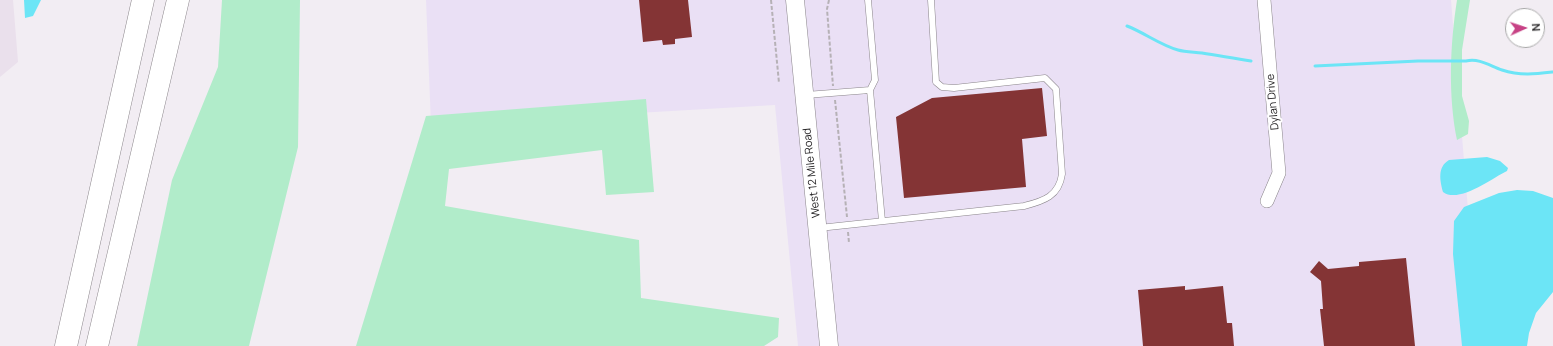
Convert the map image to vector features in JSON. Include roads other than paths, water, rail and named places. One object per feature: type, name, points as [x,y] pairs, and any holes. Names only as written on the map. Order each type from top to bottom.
[{"type":"highway","points":[[66,346],[143,0]]},
{"type":"highway","points":[[97,346],[178,0]]},
{"type":"main road","name":"West 12 Mile Road","points":[[795,0],[829,346]]},
{"type":"street","name":"Dylan Drive","points":[[1264,0],[1279,173],[1267,201]]},
{"type":"lane","points":[[868,0],[875,80],[870,90],[882,221]]},
{"type":"lane","points":[[817,228],[1024,206],[1039,202],[1053,194],[1060,184],[1062,174],[1056,88],[1045,78],[954,88],[942,87],[936,82],[931,0]]},
{"type":"lane","points":[[804,95],[870,90]]},
{"type":"water","points":[[24,0],[41,0],[33,16],[25,18]]},
{"type":"water","points":[[1487,157],[1500,161],[1508,168],[1507,171],[1475,189],[1458,195],[1450,195],[1443,192],[1440,174],[1445,163],[1449,160]]},
{"type":"water","points":[[1517,190],[1533,191],[1553,198],[1553,292],[1536,313],[1529,333],[1527,346],[1462,346],[1453,254],[1454,221],[1464,207],[1499,193]]},
{"type":"waterway","points":[[1127,26],[1178,50],[1251,61]]},
{"type":"waterway","points":[[1315,66],[1471,60],[1480,61],[1502,70],[1515,73],[1534,74],[1553,72]]}]
